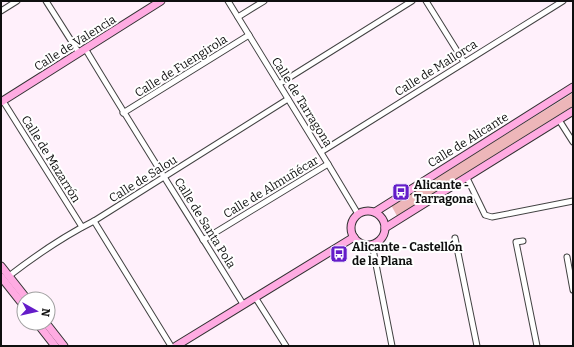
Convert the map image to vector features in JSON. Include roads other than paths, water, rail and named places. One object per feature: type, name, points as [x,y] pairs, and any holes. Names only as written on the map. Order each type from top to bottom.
[{"type":"street","points":[[1,11],[17,1]]},
{"type":"street","name":"Calle de Santa Pola","points":[[46,1],[82,51],[165,177],[243,304]]},
{"type":"street","name":"Calle de Valencia","points":[[2,102],[161,1]]},
{"type":"street","name":"Calle de Tarragona","points":[[228,1],[358,214]]},
{"type":"street","points":[[238,17],[264,1]]},
{"type":"street","points":[[279,84],[412,1]]},
{"type":"street","points":[[426,1],[464,62]]},
{"type":"street","name":"Calle de Mallorca","points":[[321,152],[563,1]]},
{"type":"street","name":"Calle de Fuengirola","points":[[123,113],[249,35]]},
{"type":"street","name":"Calle de Alicante","points":[[375,212],[573,87]]},
{"type":"street","name":"Calle de Salou","points":[[5,276],[288,99]]},
{"type":"street","name":"Calle de Mazarrón","points":[[2,102],[82,227]]},
{"type":"street","points":[[385,228],[573,111]]},
{"type":"street","points":[[559,120],[573,142]]},
{"type":"street","name":"Calle de Almuñécar","points":[[204,240],[328,164]]},
{"type":"street","points":[[467,178],[485,215],[492,217],[573,201]]},
{"type":"street","points":[[366,211],[375,212],[383,218],[385,233],[380,240],[372,244],[362,244],[354,237],[351,227],[352,222],[358,214],[366,211]]},
{"type":"street","points":[[94,221],[171,346]]},
{"type":"street","points":[[176,346],[185,344],[254,297],[354,237]]},
{"type":"street","points":[[455,238],[478,346]]},
{"type":"street","points":[[523,241],[516,242],[537,346]]},
{"type":"street","points":[[372,244],[392,346]]},
{"type":"street","points":[[567,258],[573,290]]},
{"type":"street","points":[[1,266],[5,276],[16,293]]},
{"type":"street","points":[[5,276],[19,291]]},
{"type":"street","points":[[254,297],[286,346]]},
{"type":"street","points":[[44,331],[56,346]]},
{"type":"street","points":[[52,331],[64,346]]},
{"type":"place","name":"Alicante - Tarragona","points":[[401,192]]},
{"type":"place","name":"Alicante - Castellón de la Plana","points":[[339,254]]}]
